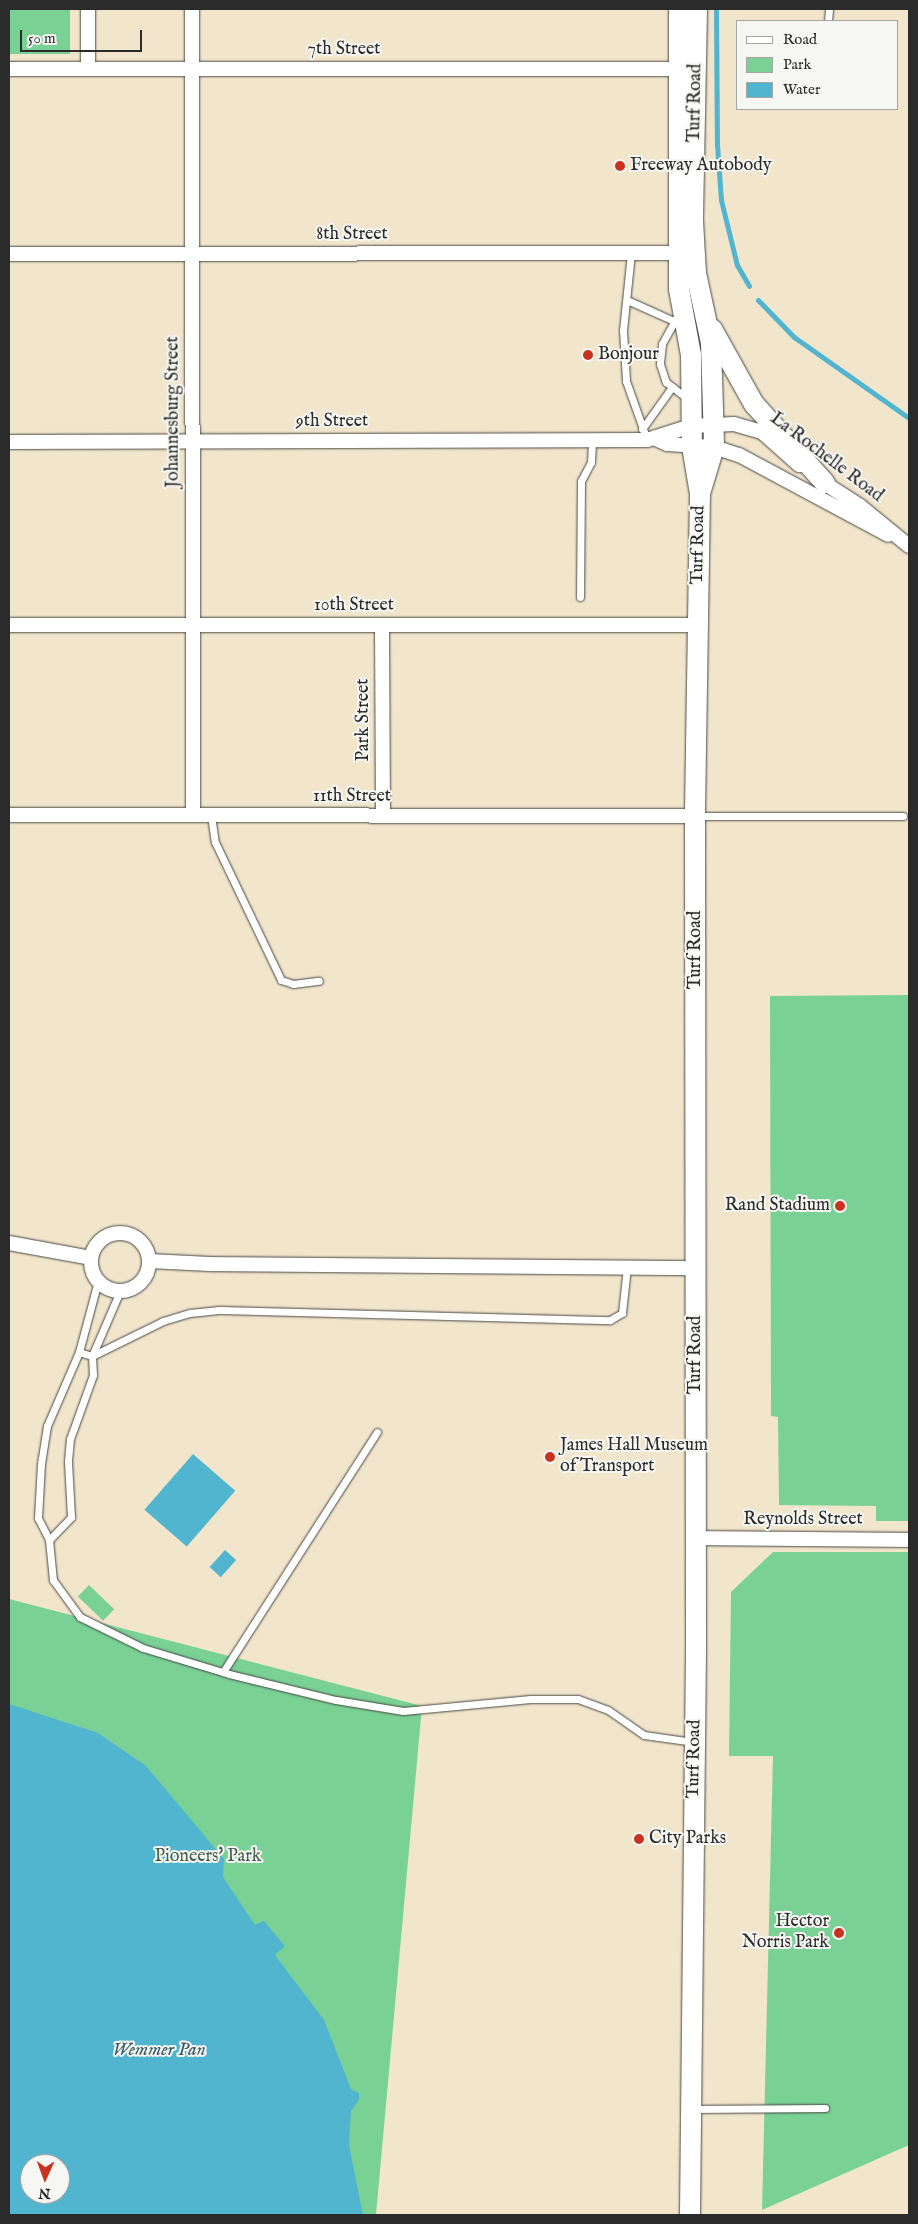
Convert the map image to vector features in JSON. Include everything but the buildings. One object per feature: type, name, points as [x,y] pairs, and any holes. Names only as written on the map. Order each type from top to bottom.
[{"type":"main road","name":"Turf Road","points":[[679,9],[688,69]]},
{"type":"main road","name":"Turf Road","points":[[690,2215],[696,1538],[695,816],[700,494],[691,436],[691,355],[678,313],[686,253],[688,69],[697,9]]},
{"type":"main road","name":"Turf Road","points":[[686,253],[708,323],[714,425],[714,447],[700,494]]},
{"type":"main road","points":[[708,323],[754,404],[825,483]]},
{"type":"street","points":[[88,9],[88,69]]},
{"type":"street","name":"Johannesburg Street","points":[[192,9],[193,815]]},
{"type":"street","name":"7th Street","points":[[9,69],[688,69]]},
{"type":"street","name":"8th Street","points":[[9,254],[686,253]]},
{"type":"street","name":"La Rochelle Road","points":[[691,436],[714,425],[743,424],[754,427],[825,483],[860,506],[905,543]]},
{"type":"street","name":"9th Street","points":[[9,442],[592,440],[648,436],[691,436]]},
{"type":"street","name":"9th Street","points":[[648,436],[691,436]]},
{"type":"street","name":"La Rochelle Road","points":[[691,436],[756,464],[859,522],[905,543]]},
{"type":"street","name":"10th Street","points":[[9,625],[698,625]]},
{"type":"street","name":"Park Street","points":[[382,625],[383,815]]},
{"type":"street","name":"11th Street","points":[[9,815],[695,816]]},
{"type":"street","points":[[121,1234],[143,1244],[149,1261],[141,1282],[120,1291],[98,1281],[92,1258],[99,1243],[121,1234]]},
{"type":"street","points":[[9,1243],[92,1258]]},
{"type":"street","points":[[149,1261],[228,1265],[696,1268]]},
{"type":"street","name":"Reynolds Street","points":[[696,1538],[909,1540]]},
{"type":"lane","points":[[631,253],[623,330],[626,381],[648,436]]},
{"type":"lane","points":[[627,300],[678,313],[662,344],[660,364],[666,382],[692,402]]},
{"type":"lane","points":[[648,436],[672,387]]},
{"type":"lane","points":[[580,597],[581,482],[591,462],[592,440]]},
{"type":"lane","points":[[211,815],[215,842],[281,980],[293,984],[319,981]]},
{"type":"lane","points":[[695,816],[903,816]]},
{"type":"lane","points":[[79,1352],[92,1356],[148,1326],[176,1316],[213,1311],[610,1320],[622,1313],[627,1267]]},
{"type":"lane","points":[[98,1281],[79,1352],[52,1413],[43,1447],[38,1518],[49,1540],[53,1580],[80,1617],[144,1648],[223,1672],[336,1700],[404,1710],[530,1699],[578,1699],[608,1710],[644,1735],[695,1742]]},
{"type":"lane","points":[[49,1540],[71,1517],[68,1461],[70,1439],[92,1375],[92,1356],[120,1291]]},
{"type":"lane","points":[[223,1672],[376,1432]]},
{"type":"lane","points":[[691,2109],[825,2108]]},
{"type":"green space","points":[[9,9],[70,9],[70,54],[9,54]]},
{"type":"green space","name":"Rand Stadium","points":[[909,995],[909,1521],[876,1521],[876,1506],[779,1505],[778,1417],[771,1416],[770,996]]},
{"type":"green space","name":"Hector Norris Park","points":[[773,1552],[909,1552],[909,2145],[762,2210],[773,1756],[729,1756],[731,1592]]},
{"type":"green space","points":[[89,1585],[114,1609],[103,1621],[78,1597]]},
{"type":"green space","name":"Pioneers' Park","points":[[9,1599],[422,1706],[376,2215],[9,2215]]},
{"type":"water","points":[[193,1454],[235,1491],[187,1547],[144,1510]]},
{"type":"water","points":[[225,1550],[236,1560],[221,1577],[210,1567]]},
{"type":"water","name":"Wemmer Pan","points":[[9,1704],[98,1733],[146,1766],[224,1859],[223,1877],[255,1925],[264,1921],[285,1946],[275,1955],[324,2020],[351,2089],[359,2093],[359,2100],[351,2111],[349,2145],[363,2215],[9,2215]]},
{"type":"waterway","points":[[716,9],[717,145],[721,200],[737,265],[749,286]]},
{"type":"waterway","points":[[758,300],[794,337],[909,418]]},
{"type":"place","name":"Freeway Autobody","points":[[620,166]]},
{"type":"place","name":"Bonjour","points":[[588,355]]},
{"type":"place","name":"Rand Stadium","points":[[840,1206]]},
{"type":"place","name":"James Hall Museum of Transport","points":[[550,1457]]},
{"type":"place","name":"City Parks","points":[[639,1839]]},
{"type":"place","name":"Hector Norris Park","points":[[839,1933]]}]
